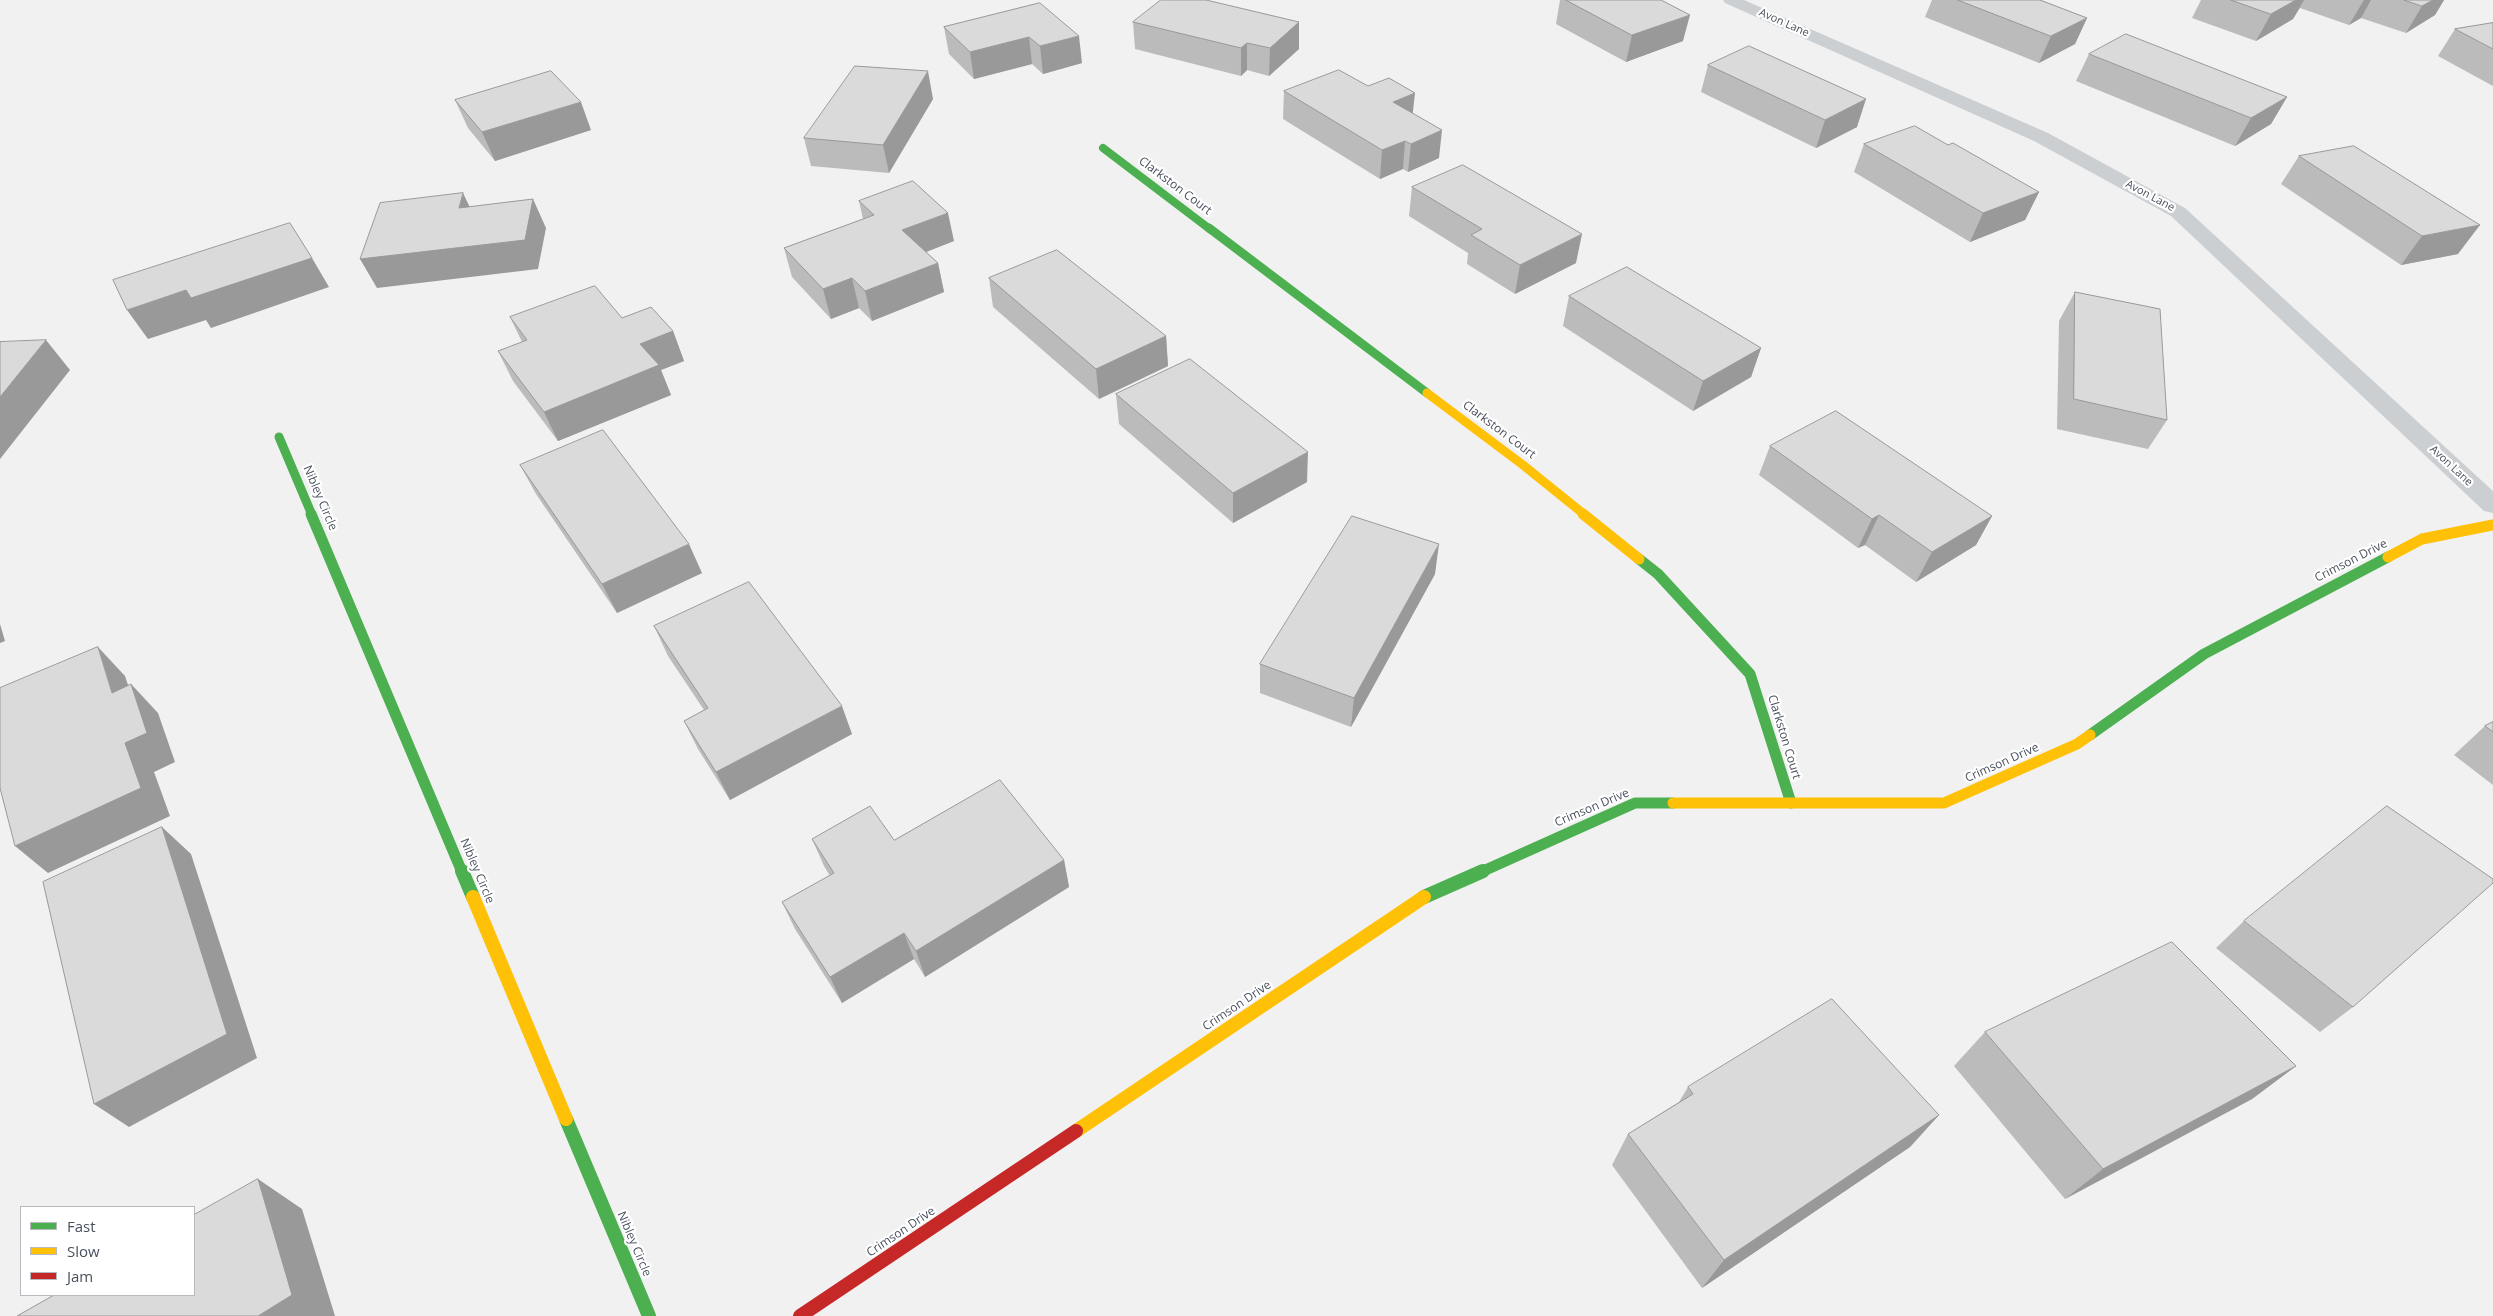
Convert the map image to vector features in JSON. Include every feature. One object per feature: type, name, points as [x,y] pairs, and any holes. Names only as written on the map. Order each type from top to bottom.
[{"type":"street","name":"Avon Lane","points":[[1730,0],[2040,137],[2178,212],[2493,505]]},
{"type":"street","name":"Clarkston Court","points":[[1103,148],[1523,465],[1658,574],[1750,674],[1791,803]]},
{"type":"street","name":"Nibley Circle","points":[[279,437],[649,1316]]},
{"type":"street","name":"Crimson Drive","points":[[800,1316],[1426,896],[1635,803],[1944,803],[2077,744],[2204,654],[2422,540],[2493,525]]},
{"type":"building","points":[[1161,0],[1206,0],[1299,22],[1270,48],[1247,43],[1241,48],[1133,22]]},
{"type":"building","points":[[1566,0],[1661,0],[1690,15],[1632,35]]},
{"type":"building","points":[[1958,0],[2040,0],[2087,18],[2051,36]]},
{"type":"building","points":[[2231,0],[2296,0],[2271,14]]},
{"type":"building","points":[[2404,0],[2433,0],[2422,6]]},
{"type":"building","points":[[1040,3],[1079,36],[1040,46],[1029,37],[970,52],[944,27]]},
{"type":"building","points":[[2493,23],[2493,49],[2455,29]]},
{"type":"building","points":[[2126,34],[2287,97],[2251,118],[2089,54]]},
{"type":"building","points":[[1749,46],[1866,99],[1825,120],[1708,65]]},
{"type":"building","points":[[855,66],[928,71],[883,145],[804,138]]},
{"type":"building","points":[[1339,70],[1368,86],[1389,78],[1415,93],[1393,102],[1442,130],[1411,144],[1405,141],[1382,150],[1284,91]]},
{"type":"building","points":[[551,71],[581,102],[482,132],[455,100]]},
{"type":"building","points":[[1915,126],[1948,145],[1953,143],[2039,192],[1983,213],[1864,144]]},
{"type":"building","points":[[2354,146],[2480,225],[2422,236],[2299,156]]},
{"type":"building","points":[[1463,165],[1582,234],[1520,265],[1471,235],[1482,229],[1412,187]]},
{"type":"building","points":[[913,181],[948,213],[902,230],[938,263],[865,291],[852,278],[823,289],[784,248],[874,215],[859,201]]},
{"type":"building","points":[[463,193],[459,208],[533,199],[525,240],[360,259],[380,203]]},
{"type":"building","points":[[290,223],[312,258],[191,298],[186,290],[127,310],[113,280]]},
{"type":"building","points":[[1057,250],[1166,336],[1096,369],[989,278]]},
{"type":"building","points":[[1627,267],[1761,348],[1703,381],[1569,296]]},
{"type":"building","points":[[595,286],[622,318],[651,307],[673,331],[640,344],[659,365],[544,412],[498,351],[527,340],[510,317]]},
{"type":"building","points":[[2075,292],[2160,309],[2167,420],[2074,399]]},
{"type":"building","points":[[46,340],[0,397],[0,342]]},
{"type":"building","points":[[1190,359],[1308,452],[1233,493],[1116,394]]},
{"type":"building","points":[[1836,411],[1992,516],[1932,552],[1879,515],[1872,519],[1770,446]]},
{"type":"building","points":[[603,430],[689,544],[602,584],[520,465]]},
{"type":"building","points":[[1352,516],[1439,544],[1354,698],[1260,664]]},
{"type":"building","points":[[749,582],[842,706],[716,772],[684,721],[708,708],[654,626]]},
{"type":"building","points":[[98,647],[112,693],[131,684],[147,733],[125,743],[141,788],[15,846],[0,788],[0,688]]},
{"type":"building","points":[[2493,722],[2493,732],[2485,726]]},
{"type":"building","points":[[1000,780],[1064,860],[916,951],[904,933],[830,977],[782,902],[834,873],[812,839],[870,806],[894,840]]},
{"type":"building","points":[[2387,806],[2493,879],[2493,883],[2353,1007],[2244,921]]},
{"type":"building","points":[[162,827],[227,1034],[94,1104],[43,882]]},
{"type":"building","points":[[2172,942],[2296,1066],[2103,1169],[1985,1032]]},
{"type":"building","points":[[1832,999],[1939,1115],[1724,1260],[1628,1134],[1693,1094],[1688,1087]]},
{"type":"building","points":[[258,1179],[292,1295],[258,1316],[17,1316],[52,1296],[195,1296],[195,1214]]},
{"type":"traffic: fast","points":[[1103,148],[1427,393]]},
{"type":"traffic: fast","points":[[279,437],[473,897]]},
{"type":"traffic: fast","points":[[2090,735],[2204,654],[2388,557]]},
{"type":"traffic: fast","points":[[1639,559],[1658,574],[1750,674],[1791,803]]},
{"type":"traffic: fast","points":[[1424,897],[1635,803],[1673,803]]},
{"type":"traffic: fast","points":[[566,1119],[649,1316]]},
{"type":"traffic: slow","points":[[1427,393],[1523,465],[1639,559]]},
{"type":"traffic: slow","points":[[2388,557],[2422,539],[2493,525]]},
{"type":"traffic: slow","points":[[1673,803],[1944,803],[2077,744],[2090,735]]},
{"type":"traffic: slow","points":[[473,897],[566,1119]]},
{"type":"traffic: slow","points":[[1076,1131],[1424,897]]},
{"type":"traffic: jam","points":[[800,1316],[1076,1131]]}]
